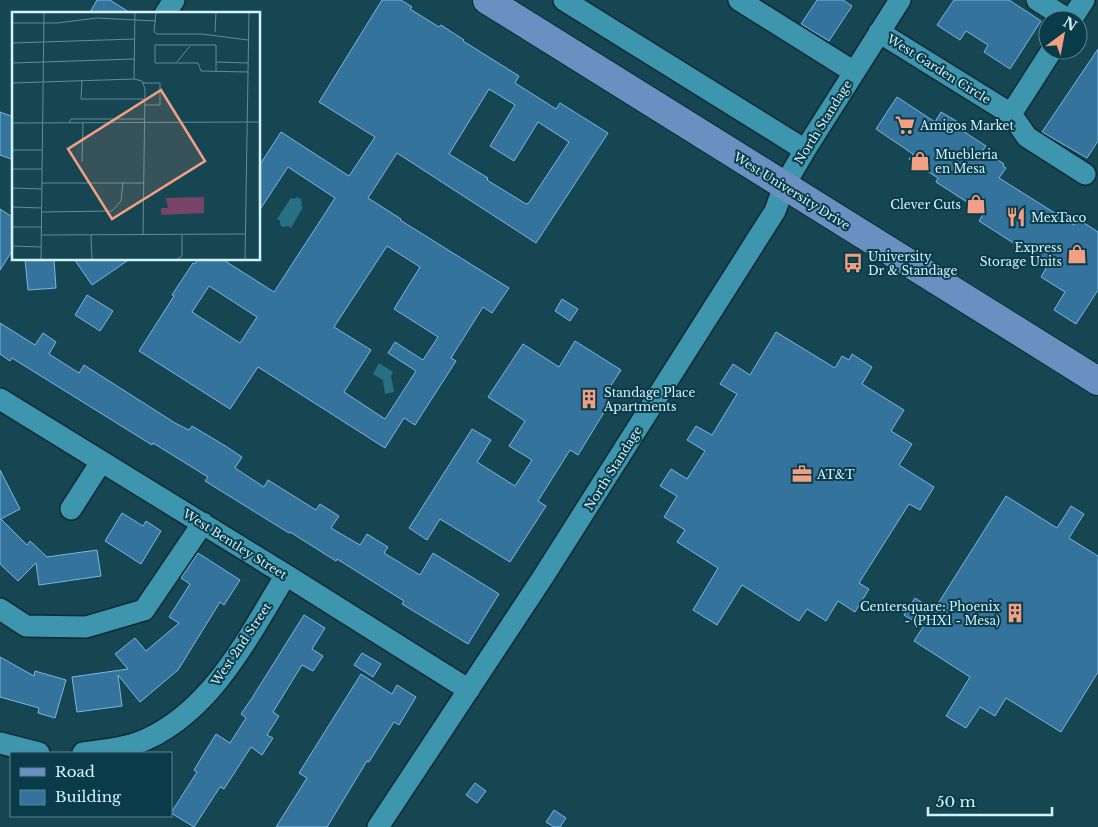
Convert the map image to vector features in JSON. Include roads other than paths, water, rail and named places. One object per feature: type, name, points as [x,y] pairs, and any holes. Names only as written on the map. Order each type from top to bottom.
[{"type":"main road","name":"West University Drive","points":[[487,0],[1098,381]]},
{"type":"street","points":[[166,12],[174,0]]},
{"type":"street","points":[[564,0],[805,150]]},
{"type":"street","points":[[739,0],[854,72]]},
{"type":"street","name":"North Standage","points":[[378,827],[544,577],[775,211],[784,186],[805,150],[900,0]]},
{"type":"street","points":[[1037,0],[1054,10]]},
{"type":"street","name":"West Garden Circle","points":[[879,32],[1012,114]]},
{"type":"street","points":[[1046,60],[1012,114],[1027,137],[1085,174]]},
{"type":"street","name":"West Bentley Street","points":[[0,399],[469,690]]},
{"type":"street","points":[[71,509],[101,462]]},
{"type":"street","points":[[0,610],[26,626],[86,627],[144,610],[202,524]]},
{"type":"street","name":"West 2nd Street","points":[[98,752],[113,751],[146,740],[179,721],[207,694],[234,658],[286,575]]},
{"type":"street","points":[[0,743],[35,752]]},
{"type":"water","points":[[297,197],[301,199],[303,207],[291,228],[288,226],[282,227],[277,219],[291,198]]},
{"type":"water","points":[[379,363],[393,372],[391,376],[394,392],[385,394],[383,380],[373,374]]},
{"type":"place","name":"Amigos Market","points":[[905,125]]},
{"type":"place","name":"Muebleria en Mesa","points":[[920,161]]},
{"type":"place","name":"Clever Cuts","points":[[976,204]]},
{"type":"place","name":"MexTaco","points":[[1016,217]]},
{"type":"place","name":"Express Storage Units","points":[[1077,254]]},
{"type":"place","name":"University Dr & Standage","points":[[853,263]]},
{"type":"place","name":"Standage Place Apartments","points":[[589,399]]},
{"type":"place","name":"AT&T","points":[[802,474]]},
{"type":"place","name":"Centersquare: Phoenix - (PHX1 - Mesa)","points":[[1015,613]]}]
